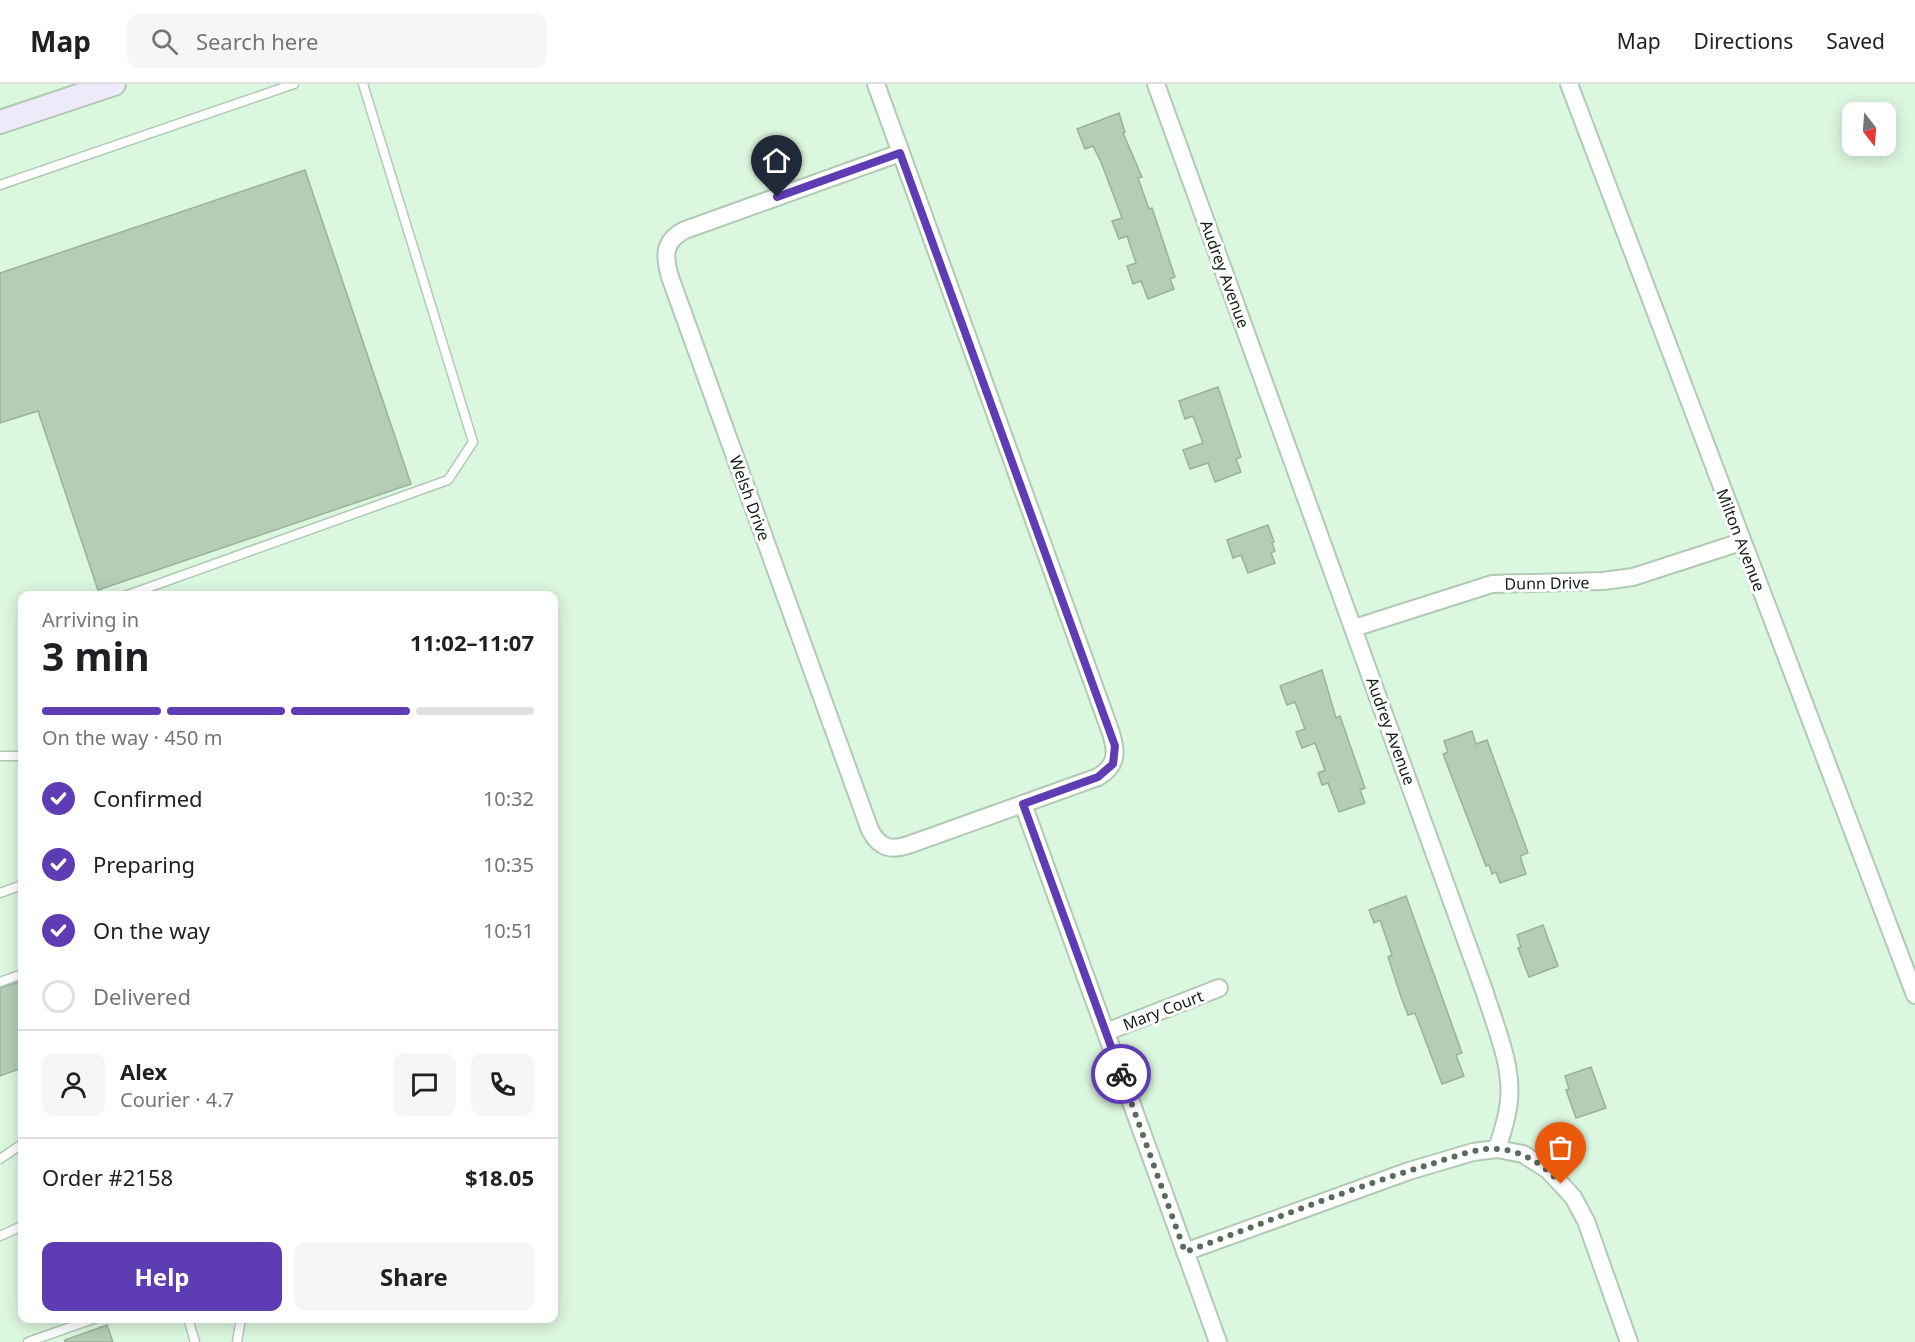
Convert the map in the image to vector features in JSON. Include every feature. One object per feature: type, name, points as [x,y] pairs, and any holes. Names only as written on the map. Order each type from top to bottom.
[{"type":"main road","points":[[0,122],[114,84]]},
{"type":"street","points":[[876,84],[1115,746],[1113,764],[1103,774],[1023,804],[1218,1342]]},
{"type":"street","name":"Audrey Avenue","points":[[1155,84],[1354,628],[1503,1052],[1509,1082],[1509,1107],[1497,1149]]},
{"type":"street","name":"Milton Avenue","points":[[1569,84],[1741,542],[1915,995]]},
{"type":"street","name":"Welsh Drive","points":[[900,153],[685,230],[667,245],[666,262],[875,839],[885,847],[900,848],[1023,804]]},
{"type":"street","name":"Dunn Drive","points":[[1354,628],[1492,584],[1603,581],[1633,577],[1741,542]]},
{"type":"street","name":"Mary Court","points":[[1106,1032],[1220,988]]},
{"type":"street","points":[[1185,1252],[1409,1171],[1473,1152],[1497,1149],[1523,1155],[1548,1170],[1573,1197],[1586,1221],[1629,1342]]},
{"type":"lane","points":[[0,185],[294,84]]},
{"type":"lane","points":[[139,591],[448,480],[473,442],[363,84]]},
{"type":"lane","points":[[0,756],[18,756]]},
{"type":"lane","points":[[0,892],[18,886]]},
{"type":"lane","points":[[0,982],[18,975]]},
{"type":"lane","points":[[0,1159],[18,1147]]},
{"type":"lane","points":[[0,1236],[18,1228]]},
{"type":"lane","points":[[28,1342],[82,1323]]},
{"type":"lane","points":[[189,1323],[195,1342]]},
{"type":"lane","points":[[237,1342],[240,1323]]},
{"type":"building","points":[[1119,113],[1125,132],[1123,133],[1142,177],[1138,178],[1149,209],[1152,208],[1175,277],[1170,279],[1174,289],[1148,299],[1141,281],[1133,284],[1127,266],[1136,263],[1127,236],[1119,239],[1112,221],[1122,218],[1101,162],[1093,146],[1085,149],[1077,129]]},
{"type":"building","points":[[305,170],[411,484],[98,590],[38,411],[0,423],[0,273]]},
{"type":"building","points":[[1218,387],[1241,457],[1236,459],[1241,472],[1215,482],[1208,463],[1190,469],[1183,450],[1203,443],[1193,416],[1185,419],[1179,401]]},
{"type":"building","points":[[1268,525],[1274,542],[1272,543],[1275,551],[1271,553],[1275,563],[1248,573],[1241,555],[1233,558],[1227,540]]},
{"type":"building","points":[[1322,670],[1336,718],[1340,716],[1365,788],[1360,790],[1365,803],[1339,812],[1328,783],[1322,785],[1318,773],[1325,770],[1315,743],[1302,748],[1296,732],[1305,729],[1295,702],[1287,705],[1280,686]]},
{"type":"building","points":[[1472,731],[1476,744],[1487,740],[1528,853],[1520,856],[1526,874],[1500,883],[1496,872],[1492,874],[1489,865],[1486,866],[1443,754],[1448,752],[1444,741]]},
{"type":"building","points":[[1406,896],[1462,1053],[1456,1055],[1464,1076],[1442,1084],[1415,1013],[1408,1015],[1401,997],[1388,957],[1392,955],[1380,920],[1374,923],[1369,910]]},
{"type":"building","points":[[1543,925],[1558,966],[1529,977],[1518,948],[1521,947],[1517,935]]},
{"type":"building","points":[[18,982],[18,1069],[0,1076],[0,988]]},
{"type":"building","points":[[1591,1067],[1606,1108],[1576,1118],[1566,1090],[1569,1089],[1565,1076]]},
{"type":"building","points":[[107,1325],[113,1342],[65,1342],[65,1340]]},
{"type":"way so far","points":[[1121,1074],[1185,1252],[1409,1171],[1473,1152],[1497,1149],[1523,1155],[1548,1170],[1561,1184]]},
{"type":"route","points":[[777,197],[900,153],[1115,746],[1113,764],[1103,774],[1023,804],[1121,1074]]}]
